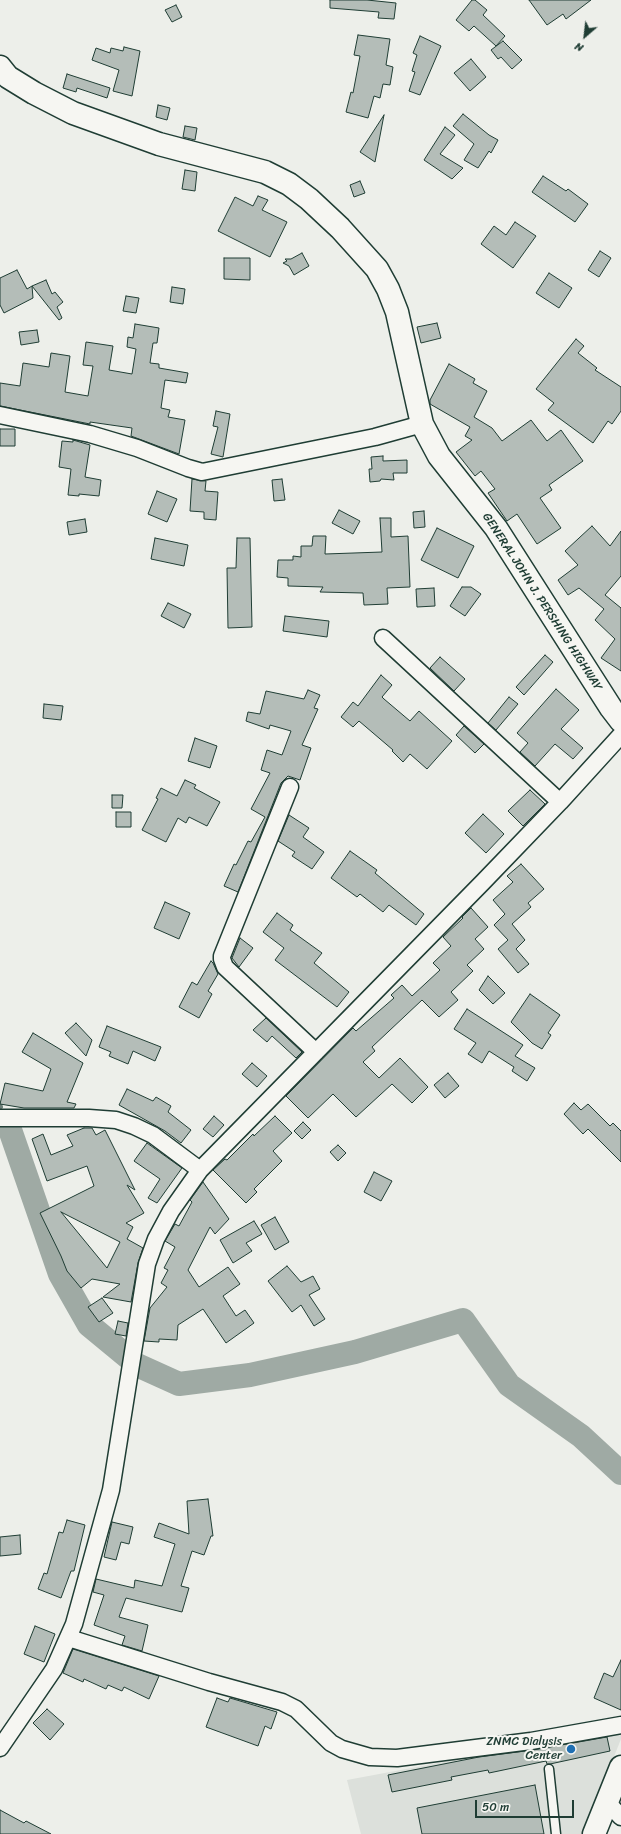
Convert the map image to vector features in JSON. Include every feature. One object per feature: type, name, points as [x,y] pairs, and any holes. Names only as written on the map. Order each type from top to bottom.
[{"type":"main road","name":"GENERAL JOHN J. PERSHING HIGHWAY","points":[[3,75],[73,113],[159,144],[265,172],[289,184],[309,199],[340,228],[376,269],[388,289],[397,312],[422,424],[439,456],[496,528],[621,721]]},
{"type":"main road","points":[[594,1834],[614,1809],[621,1767]]},
{"type":"street","points":[[0,415],[90,434],[137,448],[202,472],[375,437],[422,424]]},
{"type":"street","points":[[383,638],[560,802]]},
{"type":"street","points":[[0,1748],[54,1669],[69,1638],[111,1490],[147,1264],[156,1239],[168,1216],[200,1170],[560,802],[621,735]]},
{"type":"street","points":[[290,787],[222,959],[225,967],[316,1052]]},
{"type":"street","points":[[0,1118],[89,1118],[116,1120],[134,1126],[153,1135],[200,1170]]},
{"type":"street","points":[[69,1638],[282,1702],[296,1709],[331,1743],[342,1749],[370,1757],[397,1758],[524,1742],[621,1725]]},
{"type":"lane","points":[[549,1769],[556,1834]]},
{"type":"shaded area","points":[[621,1729],[621,1739],[583,1834],[361,1834],[347,1780]]},
{"type":"building","points":[[330,0],[367,0],[396,3],[394,19],[378,18],[379,12],[330,8]]},
{"type":"building","points":[[472,0],[475,0],[487,10],[483,15],[505,36],[496,46],[474,26],[469,31],[456,20]]},
{"type":"building","points":[[529,0],[591,0],[566,19],[563,14],[547,25]]},
{"type":"building","points":[[176,5],[182,17],[172,22],[165,10]]},
{"type":"building","points":[[358,35],[390,39],[386,65],[393,67],[390,85],[383,84],[380,98],[374,96],[368,118],[346,112],[351,92],[353,93],[360,56],[354,55]]},
{"type":"building","points":[[420,36],[441,46],[420,95],[409,91],[415,72],[412,71],[417,55],[413,53]]},
{"type":"building","points":[[503,41],[522,60],[512,69],[501,57],[498,59],[491,50]]},
{"type":"building","points":[[124,47],[140,51],[132,96],[113,91],[119,70],[92,60],[96,48],[110,53],[111,48],[123,51]]},
{"type":"building","points":[[471,59],[486,77],[470,91],[454,73]]},
{"type":"building","points":[[67,74],[110,88],[107,98],[77,88],[76,92],[63,88]]},
{"type":"building","points":[[158,105],[170,108],[167,120],[156,117]]},
{"type":"building","points":[[463,114],[489,135],[498,140],[491,153],[489,151],[478,168],[464,160],[474,144],[453,126]]},
{"type":"building","points":[[384,115],[375,162],[360,152]]},
{"type":"building","points":[[185,126],[197,128],[195,140],[183,137]]},
{"type":"building","points":[[445,127],[455,135],[440,154],[463,168],[452,179],[424,160]]},
{"type":"building","points":[[185,170],[197,172],[195,191],[182,189]]},
{"type":"building","points":[[543,176],[566,191],[568,189],[588,204],[575,222],[532,192]]},
{"type":"building","points":[[360,181],[365,193],[354,197],[350,185]]},
{"type":"building","points":[[258,196],[268,200],[262,210],[287,222],[270,257],[218,231],[235,197],[253,206]]},
{"type":"building","points":[[515,222],[536,236],[513,268],[481,244],[494,226],[506,235]]},
{"type":"building","points":[[600,251],[611,258],[599,277],[588,270]]},
{"type":"building","points":[[302,253],[309,266],[294,275],[289,266],[283,263],[287,261],[285,259],[291,259]]},
{"type":"building","points":[[224,258],[250,258],[250,280],[224,279]]},
{"type":"building","points":[[17,270],[27,289],[32,286],[33,298],[4,313],[0,305],[0,278]]},
{"type":"building","points":[[549,273],[572,288],[559,308],[536,293]]},
{"type":"building","points":[[46,280],[52,294],[55,292],[63,302],[57,307],[62,318],[59,320],[32,286]]},
{"type":"building","points":[[172,287],[185,289],[183,304],[170,302]]},
{"type":"building","points":[[126,296],[139,298],[136,313],[123,311]]},
{"type":"building","points":[[437,323],[441,338],[421,343],[417,327]]},
{"type":"building","points":[[135,324],[159,328],[157,343],[153,343],[150,363],[159,364],[159,368],[188,373],[186,383],[165,380],[161,408],[170,410],[168,417],[185,420],[179,454],[131,436],[132,428],[90,422],[90,424],[0,406],[0,383],[20,386],[23,363],[49,367],[51,353],[70,356],[65,392],[88,396],[93,366],[83,365],[86,342],[113,346],[109,370],[132,374],[136,349],[127,347],[128,337],[133,338]]},
{"type":"building","points":[[37,330],[39,342],[21,345],[19,332]]},
{"type":"building","points":[[576,339],[584,346],[578,353],[597,368],[595,370],[621,387],[621,411],[612,424],[608,421],[593,443],[548,410],[554,403],[536,389]]},
{"type":"building","points":[[449,364],[475,379],[473,383],[487,391],[474,417],[492,428],[502,441],[531,420],[547,441],[561,430],[583,461],[549,485],[552,490],[540,498],[561,528],[537,544],[517,514],[507,521],[488,493],[495,489],[481,471],[475,476],[456,452],[472,440],[465,436],[470,427],[430,404],[430,400]]},
{"type":"building","points":[[216,411],[230,414],[223,457],[211,454],[218,427],[213,426]]},
{"type":"building","points":[[0,429],[15,429],[15,446],[0,446]]},
{"type":"building","points":[[73,440],[90,445],[85,477],[101,480],[99,496],[79,494],[79,496],[68,495],[71,469],[59,467],[62,441],[73,442]]},
{"type":"building","points":[[383,456],[383,461],[407,460],[407,473],[393,473],[394,480],[381,479],[380,481],[370,482],[369,469],[372,469],[371,457]]},
{"type":"building","points":[[192,479],[206,481],[205,491],[218,492],[216,520],[204,519],[204,512],[190,511]]},
{"type":"building","points":[[282,479],[285,500],[274,501],[272,480]]},
{"type":"building","points":[[157,491],[177,499],[167,522],[148,514]]},
{"type":"building","points":[[339,510],[360,521],[353,534],[332,523]]},
{"type":"building","points":[[424,511],[425,527],[414,528],[413,512]]},
{"type":"building","points":[[380,518],[391,518],[391,537],[408,536],[410,587],[387,588],[388,604],[364,605],[363,593],[320,592],[323,587],[288,586],[288,578],[277,577],[278,560],[293,560],[293,556],[301,557],[301,546],[312,546],[313,536],[326,536],[325,554],[382,552]]},
{"type":"building","points":[[85,519],[87,532],[69,535],[67,522]]},
{"type":"building","points":[[592,526],[610,546],[621,531],[621,576],[605,595],[621,608],[621,671],[601,658],[615,639],[595,620],[604,609],[579,588],[568,595],[558,580],[578,565],[565,551]]},
{"type":"building","points":[[437,528],[474,546],[458,578],[421,560]]},
{"type":"building","points":[[155,538],[188,545],[184,566],[151,559]]},
{"type":"building","points":[[237,538],[250,538],[252,627],[228,628],[227,568],[236,568]]},
{"type":"building","points":[[462,587],[471,587],[481,594],[465,616],[450,606]]},
{"type":"building","points":[[434,588],[435,606],[417,607],[416,589]]},
{"type":"building","points":[[168,603],[191,614],[184,628],[161,616]]},
{"type":"building","points":[[285,616],[329,621],[327,637],[283,631]]},
{"type":"building","points":[[545,655],[553,662],[524,695],[516,687]]},
{"type":"building","points":[[440,657],[465,679],[454,691],[430,668]]},
{"type":"building","points":[[381,675],[392,685],[382,697],[384,699],[410,721],[419,711],[452,741],[427,769],[410,754],[403,762],[392,751],[393,750],[359,721],[353,727],[341,717],[353,702],[358,706]]},
{"type":"building","points":[[556,689],[579,710],[561,729],[583,748],[573,759],[555,744],[535,766],[520,752],[528,743],[517,733]]},
{"type":"building","points":[[308,690],[320,695],[314,708],[318,709],[302,745],[311,748],[300,780],[288,776],[281,783],[238,892],[224,886],[234,864],[236,865],[248,841],[251,842],[265,817],[251,809],[270,773],[261,770],[267,750],[282,755],[291,731],[270,725],[269,729],[246,721],[248,712],[260,714],[266,691],[304,699]]},
{"type":"building","points":[[509,697],[518,704],[496,730],[488,723]]},
{"type":"building","points":[[44,704],[63,706],[61,720],[43,718]]},
{"type":"building","points":[[464,726],[484,744],[475,753],[456,735]]},
{"type":"building","points":[[195,738],[217,746],[210,768],[188,761]]},
{"type":"building","points":[[185,780],[196,785],[194,788],[220,802],[207,826],[189,817],[186,823],[178,818],[166,842],[142,830],[158,799],[156,798],[161,788],[177,796]]},
{"type":"building","points":[[530,790],[545,804],[523,826],[508,811]]},
{"type":"building","points":[[112,795],[123,795],[122,808],[112,808]]},
{"type":"building","points":[[116,812],[131,812],[131,827],[116,827]]},
{"type":"building","points":[[483,814],[504,834],[486,853],[465,833]]},
{"type":"building","points":[[289,815],[309,828],[303,837],[324,852],[312,869],[292,856],[295,852],[278,841]]},
{"type":"building","points":[[350,851],[377,870],[375,873],[424,914],[416,925],[389,905],[383,912],[360,894],[357,897],[331,878]]},
{"type":"building","points":[[521,864],[544,889],[528,903],[531,907],[512,924],[525,940],[516,949],[529,964],[518,973],[498,949],[508,940],[494,925],[505,914],[493,900],[513,882],[507,876]]},
{"type":"building","points":[[165,902],[190,913],[179,939],[154,928]]},
{"type":"building","points":[[471,908],[488,927],[475,939],[484,949],[467,965],[473,971],[451,992],[458,1000],[439,1017],[422,1000],[372,1047],[375,1051],[363,1062],[379,1078],[400,1058],[428,1087],[412,1103],[392,1084],[356,1117],[333,1094],[308,1118],[286,1096],[353,1028],[356,1031],[394,998],[391,995],[402,985],[412,996],[440,970],[433,963],[451,946],[443,937]]},
{"type":"building","points":[[277,913],[293,925],[290,930],[322,953],[314,963],[349,992],[337,1007],[275,960],[284,948],[263,932]]},
{"type":"building","points":[[240,938],[253,948],[239,967],[232,958]]},
{"type":"building","points":[[211,961],[218,974],[208,991],[212,994],[199,1018],[179,1007],[192,982],[197,985]]},
{"type":"building","points":[[488,976],[505,993],[493,1004],[479,990]]},
{"type":"building","points":[[530,994],[560,1015],[548,1033],[551,1035],[542,1049],[532,1043],[511,1022]]},
{"type":"building","points":[[467,1009],[523,1045],[515,1056],[535,1068],[527,1081],[512,1071],[514,1067],[489,1051],[482,1063],[468,1054],[476,1043],[454,1029]]},
{"type":"building","points":[[266,1018],[302,1052],[296,1058],[272,1036],[267,1042],[253,1030]]},
{"type":"building","points":[[76,1023],[92,1040],[86,1056],[65,1033]]},
{"type":"building","points":[[107,1026],[161,1047],[155,1061],[133,1051],[128,1064],[109,1056],[111,1052],[99,1047]]},
{"type":"building","points":[[33,1033],[83,1063],[67,1102],[76,1104],[74,1108],[24,1108],[0,1104],[5,1083],[43,1091],[51,1069],[22,1052]]},
{"type":"building","points":[[252,1063],[267,1076],[257,1087],[242,1074]]},
{"type":"building","points":[[448,1073],[459,1086],[445,1098],[434,1085]]},
{"type":"building","points":[[127,1089],[153,1101],[156,1097],[171,1106],[168,1112],[191,1130],[181,1143],[165,1131],[119,1105]]},
{"type":"building","points":[[574,1103],[581,1110],[588,1104],[610,1126],[613,1123],[621,1131],[621,1162],[588,1129],[583,1134],[564,1114]]},
{"type":"building","points":[[214,1116],[224,1125],[213,1137],[203,1129]]},
{"type":"building","points":[[275,1116],[292,1133],[273,1151],[282,1161],[254,1189],[257,1192],[246,1203],[213,1170],[225,1159],[227,1160],[253,1134],[254,1136]]},
{"type":"building","points":[[303,1122],[311,1130],[302,1139],[294,1131]]},
{"type":"building","points":[[84,1128],[92,1128],[96,1135],[105,1130],[135,1190],[127,1185],[144,1213],[126,1223],[133,1227],[127,1239],[143,1248],[138,1263],[131,1302],[103,1297],[120,1284],[92,1279],[81,1288],[67,1271],[40,1213],[94,1186],[87,1166],[47,1181],[32,1139],[43,1134],[51,1155],[73,1146],[67,1135]],"holes":[[[61,1212],[120,1242],[107,1268]]]},
{"type":"building","points":[[147,1143],[182,1168],[157,1203],[148,1198],[160,1179],[134,1161]]},
{"type":"building","points":[[338,1145],[346,1153],[338,1161],[330,1152]]},
{"type":"building","points":[[374,1172],[392,1181],[381,1201],[364,1192]]},
{"type":"building","points":[[203,1182],[229,1219],[215,1234],[210,1227],[188,1270],[199,1287],[228,1267],[240,1284],[223,1296],[236,1316],[245,1310],[254,1323],[226,1343],[203,1309],[178,1325],[177,1340],[159,1339],[159,1342],[144,1341],[150,1308],[167,1287],[161,1283],[168,1270],[164,1268],[175,1247],[165,1241],[175,1224],[179,1226],[192,1202],[190,1200]]},
{"type":"building","points":[[275,1217],[289,1242],[275,1250],[261,1225]]},
{"type":"building","points":[[254,1221],[262,1234],[246,1243],[252,1251],[233,1263],[220,1240]]},
{"type":"building","points":[[287,1266],[301,1282],[313,1276],[320,1289],[309,1295],[325,1319],[314,1326],[301,1305],[292,1312],[268,1281]]},
{"type":"building","points":[[102,1298],[113,1313],[99,1322],[88,1307]]},
{"type":"building","points":[[118,1321],[128,1323],[126,1336],[115,1334]]},
{"type":"building","points":[[208,1499],[213,1536],[211,1536],[204,1555],[192,1551],[181,1586],[189,1588],[182,1612],[126,1598],[119,1617],[148,1625],[142,1651],[122,1645],[125,1636],[94,1625],[104,1595],[93,1592],[96,1579],[134,1588],[135,1580],[162,1586],[175,1544],[154,1537],[159,1523],[189,1534],[187,1501]]},
{"type":"building","points":[[67,1520],[85,1525],[74,1571],[71,1571],[61,1598],[38,1589],[44,1573],[47,1574],[59,1532],[63,1533]]},
{"type":"building","points":[[112,1522],[133,1527],[129,1544],[121,1542],[116,1560],[104,1557]]},
{"type":"building","points":[[20,1535],[21,1554],[0,1556],[0,1537]]},
{"type":"building","points":[[35,1626],[55,1634],[44,1662],[24,1654]]},
{"type":"building","points":[[73,1649],[159,1676],[149,1699],[124,1687],[122,1691],[108,1685],[106,1689],[84,1679],[83,1682],[63,1673]]},
{"type":"building","points":[[621,1660],[621,1710],[594,1698],[604,1673],[613,1677]]},
{"type":"building","points":[[217,1698],[228,1702],[230,1698],[277,1712],[271,1729],[265,1726],[258,1746],[206,1727]]},
{"type":"building","points":[[47,1709],[64,1724],[50,1740],[33,1723]]},
{"type":"building","points":[[607,1737],[610,1751],[550,1764],[547,1764],[546,1761],[489,1773],[488,1770],[451,1777],[452,1780],[392,1792],[388,1775],[479,1757],[533,1750]]},
{"type":"building","points":[[535,1785],[544,1834],[422,1834],[417,1808]]},
{"type":"building","points":[[0,1810],[24,1823],[26,1821],[51,1834],[0,1834]]},
{"type":"waterway","points":[[8,1124],[60,1274],[89,1325],[129,1358]]},
{"type":"waterway","points":[[137,1365],[179,1384],[250,1375],[355,1352],[463,1320],[509,1385],[581,1436],[621,1473]]},
{"type":"place","name":"ZNMC Dialysis Center","points":[[571,1749]]}]
